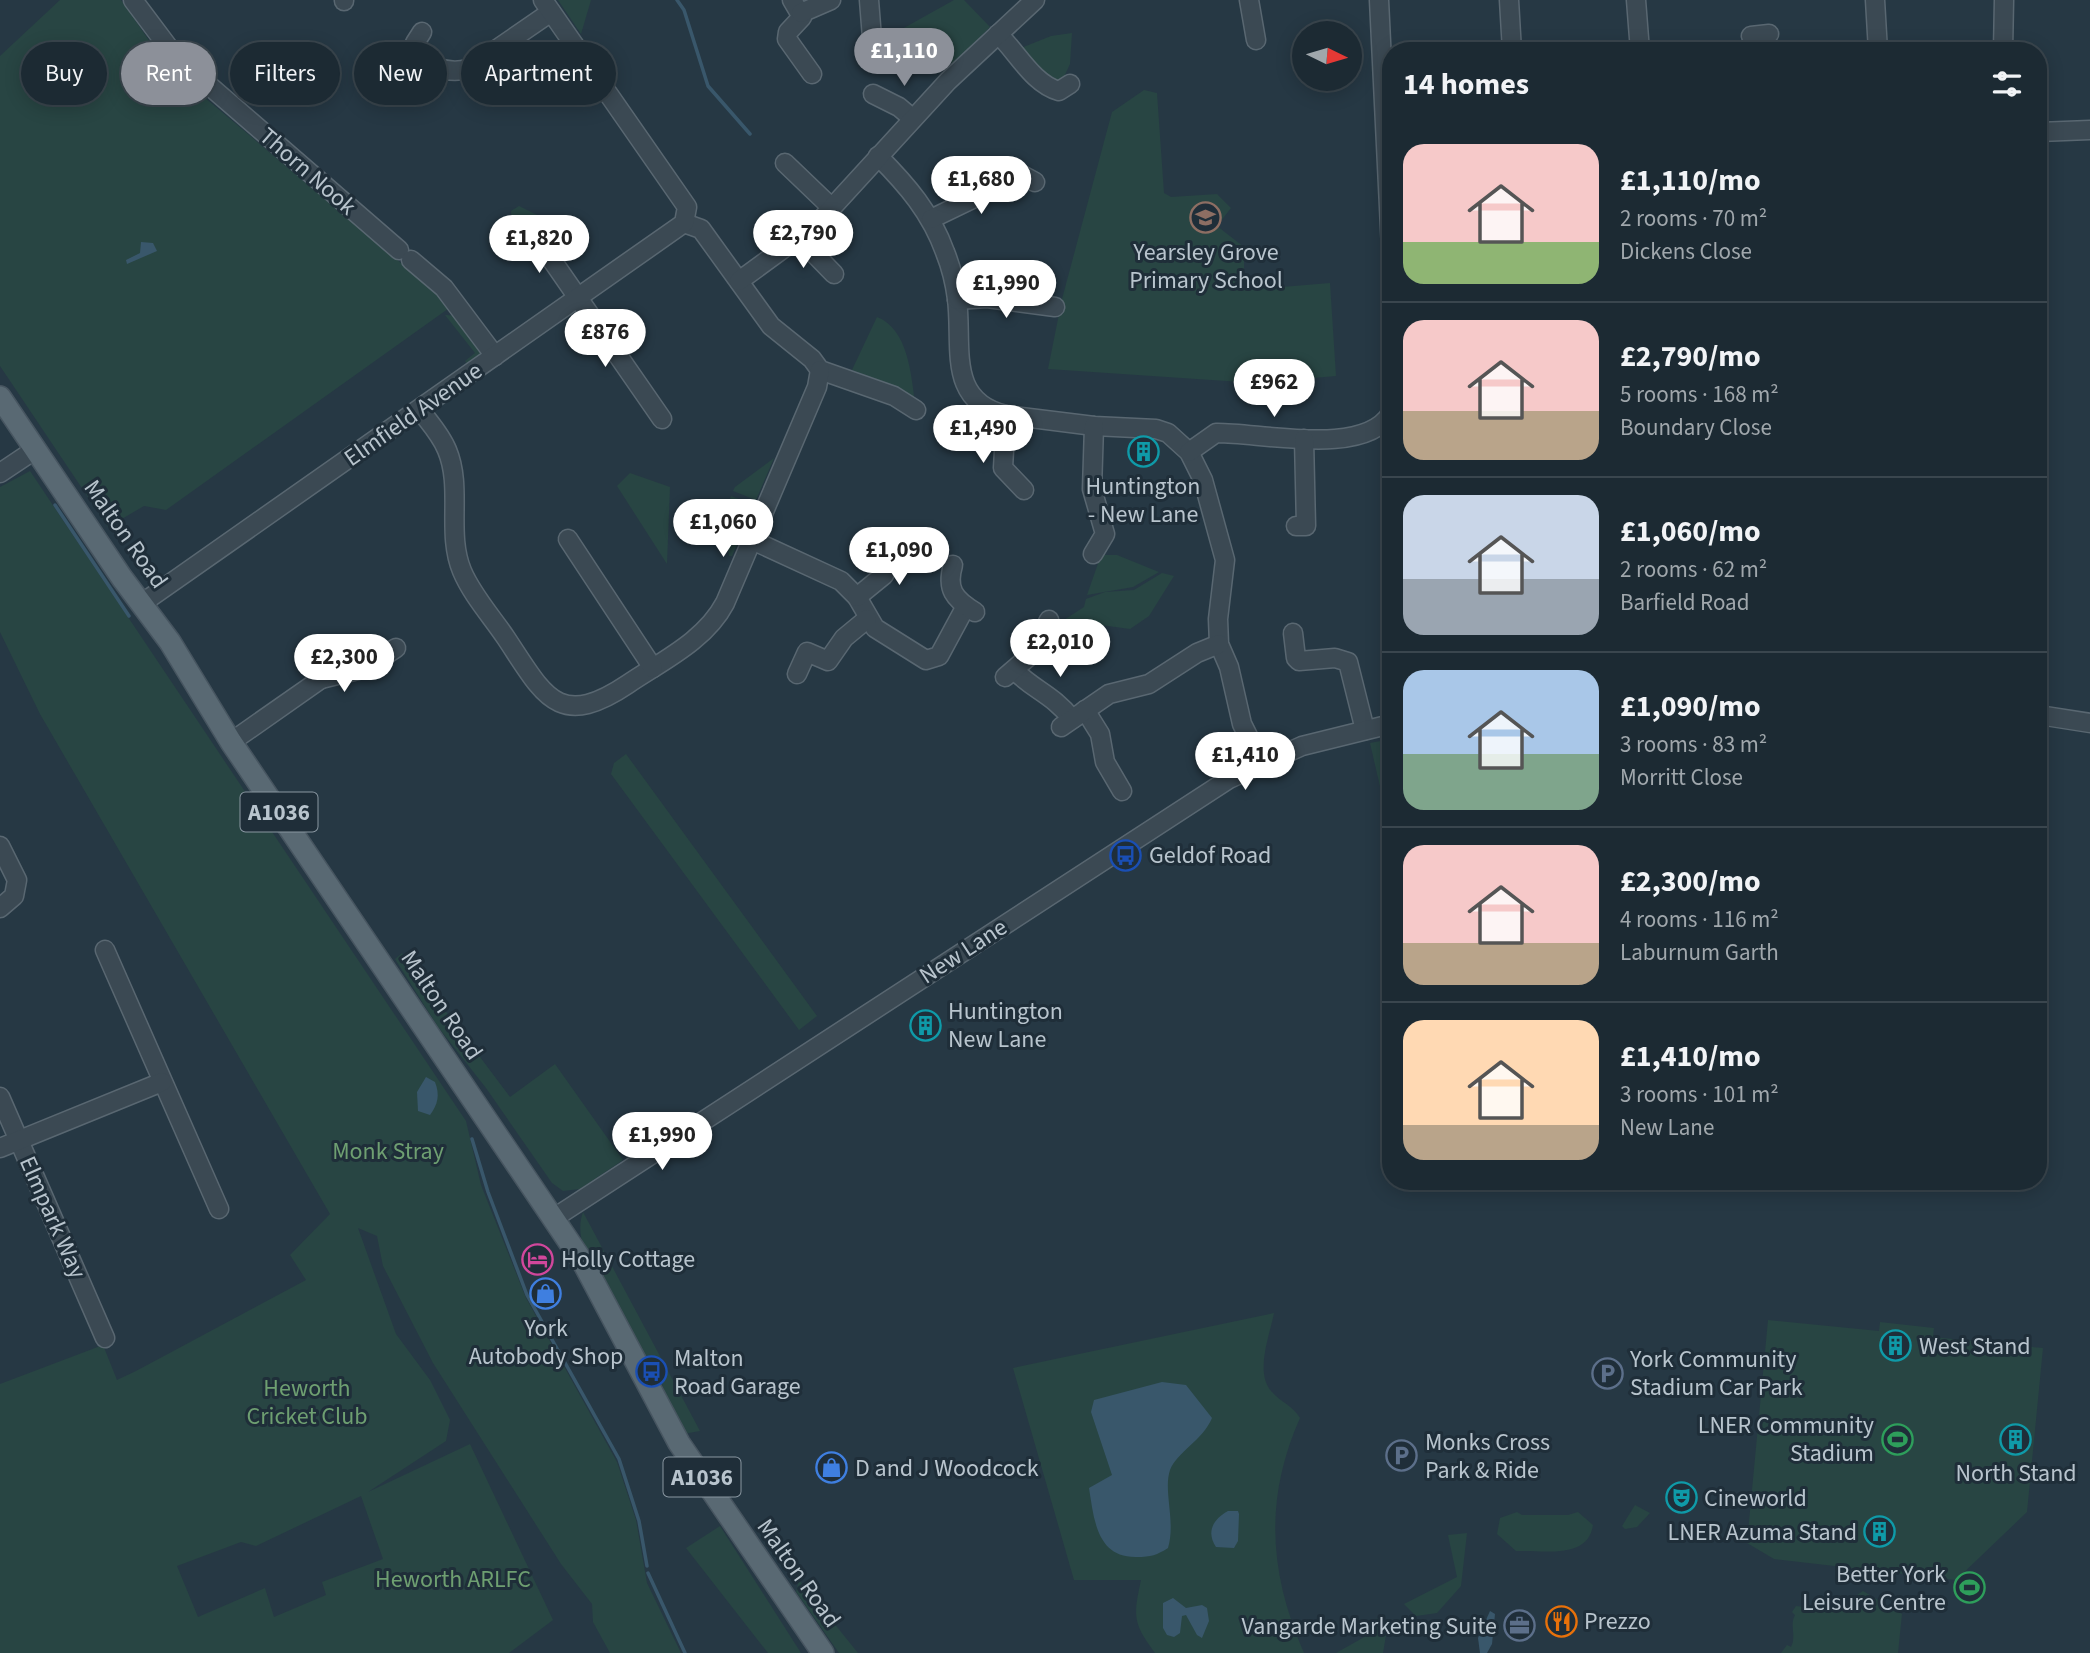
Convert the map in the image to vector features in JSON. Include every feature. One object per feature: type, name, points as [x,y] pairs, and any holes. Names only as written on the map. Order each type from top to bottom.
[{"type":"main road","name":"Malton Road","points":[[0,397],[170,642],[231,742],[554,1218],[584,1264],[680,1443],[823,1653]]},
{"type":"street","name":"Thorn Nook","points":[[133,0],[175,56],[444,288],[495,356]]},
{"type":"street","points":[[812,74],[787,39],[788,32],[800,22],[796,6],[831,0]]},
{"type":"street","points":[[869,0],[872,38]]},
{"type":"street","points":[[739,281],[799,238],[832,208],[912,118],[1035,0]]},
{"type":"street","points":[[1249,0],[1255,40]]},
{"type":"street","points":[[1379,0],[1382,59]]},
{"type":"street","points":[[1510,0],[1512,42]]},
{"type":"street","points":[[1636,0],[1639,42]]},
{"type":"street","points":[[1875,0],[1877,42]]},
{"type":"street","points":[[2003,42],[2004,0]]},
{"type":"street","points":[[422,32],[415,43],[421,56],[440,70],[459,71],[468,69],[547,6],[687,207],[684,223],[701,229],[771,326],[812,359],[820,370],[894,396],[916,410]]},
{"type":"street","points":[[998,34],[1037,79],[1051,89],[1059,92],[1070,84]]},
{"type":"street","points":[[873,94],[899,107],[912,118]]},
{"type":"street","points":[[2047,132],[2090,130]]},
{"type":"street","points":[[878,156],[918,199],[931,219],[946,254],[957,300],[964,382],[975,400],[992,412],[1006,415],[1094,426],[1156,429],[1168,433],[1189,452],[1203,480],[1225,560],[1218,619],[1219,644],[1229,667],[1242,724],[1261,762]]},
{"type":"street","points":[[785,163],[832,208]]},
{"type":"street","points":[[931,219],[1022,175],[1035,182]]},
{"type":"street","name":"Elmfield Avenue","points":[[142,604],[684,223]]},
{"type":"street","points":[[531,230],[662,419]]},
{"type":"street","points":[[799,238],[834,274]]},
{"type":"street","points":[[957,300],[987,298],[1055,307]]},
{"type":"street","points":[[420,410],[448,450],[457,548],[462,572],[537,685],[553,699],[573,706],[603,701],[699,636],[713,622],[752,540],[817,387],[820,370]]},
{"type":"street","points":[[1006,415],[1003,468],[1024,490]]},
{"type":"street","points":[[1189,452],[1216,433],[1304,439],[1366,432],[1382,422]]},
{"type":"street","points":[[1094,426],[1091,489],[1104,525],[1104,549]]},
{"type":"street","points":[[1303,529],[1304,439]]},
{"type":"street","points":[[0,473],[36,449]]},
{"type":"street","points":[[568,539],[653,668]]},
{"type":"street","points":[[752,540],[830,574],[857,597],[867,619],[884,636],[926,660],[933,660],[944,649],[970,609],[957,600],[950,586],[954,565]]},
{"type":"street","points":[[857,597],[884,575],[898,544]]},
{"type":"street","points":[[797,674],[807,652],[836,664],[844,638],[867,619]]},
{"type":"street","points":[[1049,620],[1033,653],[1009,673],[1057,700],[1073,719],[1100,734],[1117,768],[1122,791]]},
{"type":"street","points":[[1293,633],[1296,658],[1299,661],[1335,658],[1348,662],[1365,730]]},
{"type":"street","points":[[1073,719],[1109,694],[1156,680],[1197,653],[1219,644]]},
{"type":"street","points":[[231,742],[321,679],[366,668],[396,648]]},
{"type":"street","points":[[315,658],[321,679]]},
{"type":"street","points":[[2047,716],[2090,723]]},
{"type":"street","name":"New Lane","points":[[554,1218],[1228,779],[1302,746],[1382,726]]},
{"type":"street","points":[[0,846],[17,880],[14,897],[3,907]]},
{"type":"street","points":[[105,950],[219,1209]]},
{"type":"street","points":[[0,1148],[162,1082]]},
{"type":"street","name":"Elmpark Way","points":[[0,1097],[105,1338]]},
{"type":"green space","points":[[60,0],[121,0],[150,42],[121,42],[121,105],[213,105],[452,306],[166,510],[144,506],[108,527],[0,366],[0,56]]},
{"type":"green space","points":[[558,0],[591,0],[581,34]]},
{"type":"green space","points":[[954,0],[964,0],[990,27],[953,64],[927,41],[913,50],[877,43]]},
{"type":"green space","points":[[1072,33],[1070,64],[1062,81],[1041,76],[1034,62],[1021,48],[1051,36]]},
{"type":"green space","points":[[1144,90],[1157,93],[1164,193],[1171,197],[1217,194],[1231,208],[1217,226],[1244,247],[1244,290],[1330,283],[1336,376],[1256,383],[1048,369],[1062,299],[1112,112]]},
{"type":"green space","points":[[519,206],[539,216],[513,234],[511,211]]},
{"type":"green space","points":[[445,315],[462,316],[486,352],[471,369],[465,361],[475,353]]},
{"type":"green space","points":[[877,317],[895,331],[902,342],[915,402],[894,386],[852,370]]},
{"type":"green space","points":[[774,458],[756,500],[733,491],[735,487]]},
{"type":"green space","points":[[30,471],[466,1121],[481,1185],[526,1298],[617,1462],[636,1520],[647,1583],[681,1653],[610,1653],[593,1622],[592,1604],[561,1564],[433,1363],[383,1266],[377,1236],[358,1228],[396,1334],[430,1380],[450,1420],[446,1441],[368,1492],[470,1444],[553,1620],[509,1653],[0,1653],[0,1384],[103,1345],[117,1380],[136,1371],[306,1280],[290,1255],[330,1214],[40,714],[0,632],[0,487]],"holes":[[[361,1496],[383,1559],[322,1582],[326,1595],[274,1617],[265,1588],[198,1617],[177,1566],[241,1542],[256,1546]]]},
{"type":"green space","points":[[630,473],[670,487],[667,564],[617,486]]},
{"type":"green space","points":[[731,496],[754,505],[746,523],[724,517]]},
{"type":"green space","points":[[725,523],[744,528],[732,556],[729,556]]},
{"type":"green space","points":[[1101,555],[1117,555],[1159,572],[1133,587],[1087,595]]},
{"type":"green space","points":[[1162,573],[1174,576],[1149,616],[1130,629],[1064,620],[1084,607],[1086,599],[1105,592],[1134,590]]},
{"type":"green space","points":[[1382,741],[1382,795],[1370,743]]},
{"type":"green space","points":[[626,754],[817,1016],[799,1030],[611,774],[614,763]]},
{"type":"green space","points":[[402,953],[510,1097],[555,1064],[623,1160],[580,1189],[563,1191],[552,1183],[486,1088],[438,1027],[395,959]]},
{"type":"green space","points":[[583,1212],[700,1431],[683,1434],[668,1409],[662,1384],[595,1276],[585,1253],[580,1231]]},
{"type":"green space","points":[[1274,1313],[1265,1354],[1264,1375],[1272,1392],[1300,1418],[1288,1448],[1281,1478],[1275,1536],[1284,1594],[1304,1653],[1155,1653],[1142,1634],[1137,1619],[1141,1580],[1074,1580],[1013,1368]]},
{"type":"green space","name":"LNER Community Stadium","points":[[1768,1320],[1879,1331],[1880,1322],[1934,1328],[1933,1337],[2043,1348],[2027,1512],[1956,1580],[1774,1559],[1747,1543]]},
{"type":"green space","points":[[1635,1505],[1650,1513],[1637,1527],[1625,1529],[1622,1526]]},
{"type":"green space","points":[[1517,1512],[1522,1515],[1568,1515],[1578,1512],[1593,1525],[1583,1544],[1574,1548],[1551,1552],[1516,1551],[1497,1534],[1500,1518]]},
{"type":"green space","points":[[720,1526],[801,1653],[768,1653],[686,1548]]},
{"type":"green space","points":[[1467,1533],[1461,1586],[1437,1613],[1416,1616],[1404,1604],[1457,1577],[1448,1535]]},
{"type":"green space","points":[[799,1580],[858,1653],[839,1653],[796,1592]]},
{"type":"green space","points":[[1863,1591],[1902,1614],[1898,1653],[1781,1653],[1787,1645],[1791,1647],[1793,1643],[1795,1615],[1792,1612],[1796,1606],[1833,1611]]},
{"type":"green space","points":[[1382,1616],[1387,1629],[1383,1653],[1336,1653],[1375,1631],[1370,1622]]},
{"type":"water","points":[[141,242],[153,243],[157,251],[127,264],[126,260],[140,253]]},
{"type":"water","points":[[426,1077],[435,1082],[438,1095],[430,1115],[418,1111],[417,1092]]},
{"type":"water","points":[[1162,1382],[1186,1385],[1212,1418],[1203,1433],[1178,1457],[1170,1470],[1168,1487],[1171,1527],[1168,1548],[1150,1556],[1124,1556],[1106,1544],[1100,1535],[1093,1512],[1089,1488],[1112,1475],[1091,1412],[1094,1400]]},
{"type":"water","points":[[1228,1511],[1238,1511],[1239,1514],[1238,1541],[1234,1548],[1216,1547],[1211,1531],[1218,1518]]},
{"type":"water","points":[[1173,1598],[1186,1608],[1202,1605],[1207,1608],[1209,1621],[1202,1638],[1197,1635],[1186,1615],[1182,1616],[1180,1633],[1174,1637],[1167,1635],[1163,1628],[1163,1603]]},
{"type":"water","points":[[1490,1611],[1495,1614],[1492,1644],[1487,1653],[1480,1653],[1478,1638]]},
{"type":"waterway","points":[[677,0],[684,10],[708,86],[750,134]]},
{"type":"waterway","points":[[55,505],[129,616]]},
{"type":"waterway","points":[[472,1139],[488,1192],[527,1295],[619,1459],[639,1521],[647,1566]]},
{"type":"waterway","points":[[648,1573],[685,1653]]},
{"type":"place","name":"Yearsley Grove Primary School","points":[[1206,218]]},
{"type":"place","name":"Huntington - New Lane","points":[[1143,452]]},
{"type":"place","name":"Geldof Road","points":[[1126,855]]},
{"type":"place","name":"Huntington New Lane","points":[[925,1025]]},
{"type":"place","name":"Holly Cottage","points":[[538,1259]]},
{"type":"place","name":"York Autobody Shop","points":[[546,1294]]},
{"type":"place","name":"West Stand","points":[[1896,1346]]},
{"type":"place","name":"Malton Road Garage","points":[[651,1372]]},
{"type":"place","name":"York Community Stadium Car Park","points":[[1607,1373]]},
{"type":"place","name":"LNER Community Stadium","points":[[1897,1439]]},
{"type":"place","name":"North Stand","points":[[2016,1439]]},
{"type":"place","name":"Monks Cross Park & Ride","points":[[1402,1456]]},
{"type":"place","name":"D and J Woodcock","points":[[832,1468]]},
{"type":"place","name":"Cineworld","points":[[1681,1498]]},
{"type":"place","name":"LNER Azuma Stand","points":[[1880,1532]]},
{"type":"place","name":"Better York Leisure Centre","points":[[1969,1588]]},
{"type":"place","name":"Prezzo","points":[[1561,1621]]},
{"type":"place","name":"Vangarde Marketing Suite","points":[[1520,1626]]},
{"type":"park label","name":"Monk Stray","points":[[388,1151]]},
{"type":"park label","name":"Heworth Cricket Club","points":[[307,1402]]},
{"type":"park label","name":"Heworth ARLFC","points":[[453,1579]]}]
